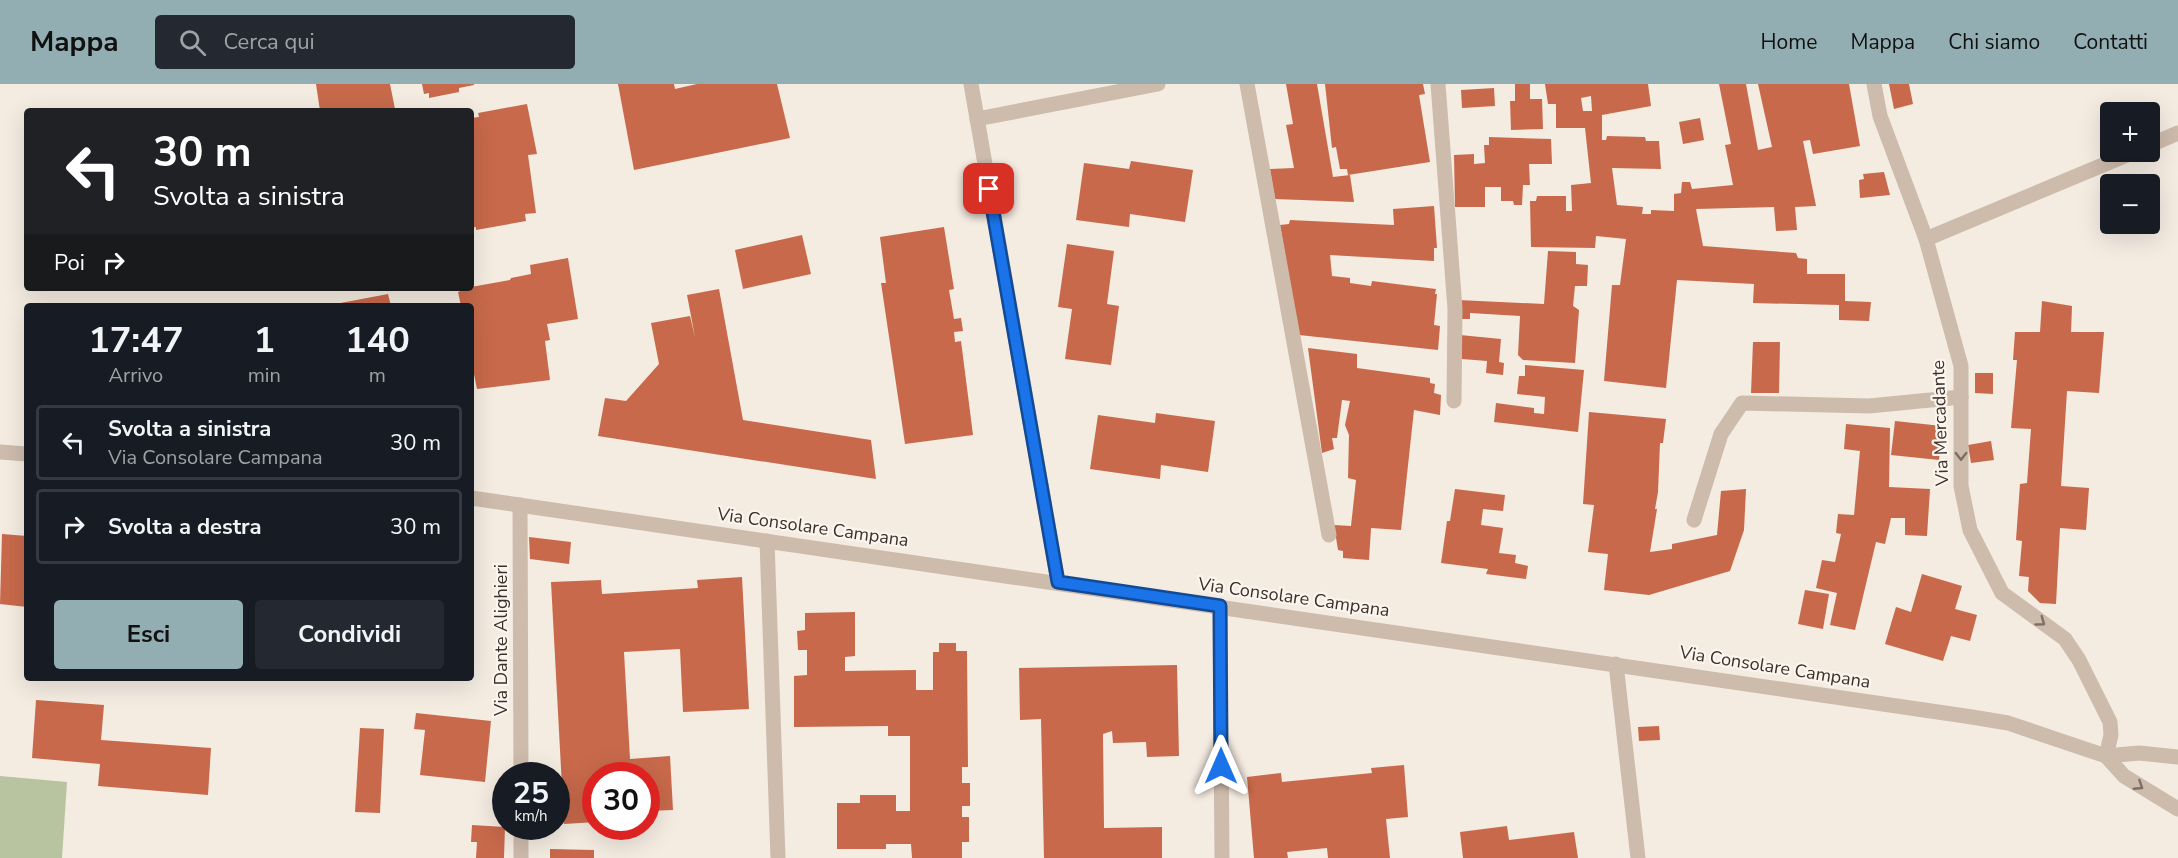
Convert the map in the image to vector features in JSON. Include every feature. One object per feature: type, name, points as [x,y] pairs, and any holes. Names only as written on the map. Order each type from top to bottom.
[{"type":"street","points":[[971,84],[1058,582]]},
{"type":"street","points":[[977,119],[1158,84]]},
{"type":"street","points":[[1247,84],[1329,535]]},
{"type":"street","points":[[1437,84],[1455,309],[1454,401]]},
{"type":"street","name":"Via Mercadante","points":[[1874,84],[1880,116],[1926,239],[1961,366],[1961,486],[1970,530],[2002,593],[2065,639],[2079,660],[2110,722],[2111,735],[2106,756]]},
{"type":"street","points":[[2160,141],[2178,133]]},
{"type":"street","points":[[1926,239],[2110,162]]},
{"type":"street","points":[[1694,520],[1721,434],[1742,403],[1869,406],[1961,397]]},
{"type":"street","points":[[0,452],[24,454]]},
{"type":"street","name":"Via Consolare Campana","points":[[474,498],[1058,582],[2008,723],[2106,756],[2139,753],[2178,757]]},
{"type":"street","name":"Via Dante Alighieri","points":[[520,505],[521,762]]},
{"type":"street","points":[[767,541],[778,858]]},
{"type":"street","points":[[1220,606],[1222,858]]},
{"type":"street","points":[[1616,664],[1638,858]]},
{"type":"street","name":"Via Consolare Campana","points":[[2106,756],[2124,776],[2178,809]]},
{"type":"street","points":[[521,840],[521,858]]},
{"type":"green space","points":[[0,776],[67,782],[62,858],[0,858]]},
{"type":"building","points":[[316,84],[390,84],[395,108],[320,108]]},
{"type":"building","points":[[422,84],[474,85],[459,88],[459,92],[429,98],[429,93],[424,94]]},
{"type":"building","points":[[618,84],[674,84],[675,89],[697,84],[777,84],[790,138],[634,170]]},
{"type":"building","points":[[1286,84],[1317,84],[1333,177],[1350,175],[1354,202],[1275,199],[1270,169],[1294,168],[1286,125],[1293,124]]},
{"type":"building","points":[[1325,84],[1423,84],[1425,94],[1419,95],[1430,162],[1348,175],[1347,169],[1340,169],[1336,147],[1332,148]]},
{"type":"building","points":[[1515,84],[1530,84],[1530,99],[1542,99],[1543,129],[1511,130],[1510,101],[1515,101]]},
{"type":"building","points":[[1545,84],[1648,84],[1651,106],[1602,115],[1602,140],[1606,140],[1607,136],[1645,137],[1646,141],[1659,141],[1661,169],[1612,168],[1617,205],[1643,207],[1642,214],[1651,214],[1651,210],[1674,211],[1674,194],[1681,193],[1682,182],[1690,182],[1692,189],[1733,185],[1725,145],[1731,144],[1719,84],[1746,84],[1758,150],[1772,147],[1758,84],[1849,84],[1860,146],[1813,154],[1810,140],[1803,141],[1816,206],[1795,207],[1797,230],[1776,231],[1774,207],[1696,209],[1703,246],[1796,253],[1798,258],[1807,259],[1807,274],[1845,274],[1845,301],[1871,302],[1869,321],[1839,320],[1839,305],[1753,303],[1754,284],[1677,280],[1666,388],[1604,381],[1612,285],[1620,285],[1626,239],[1596,236],[1595,248],[1531,247],[1530,201],[1536,201],[1537,196],[1566,196],[1566,211],[1572,211],[1571,185],[1591,183],[1585,128],[1556,128],[1556,104],[1548,104]],"holes":[[[1591,96],[1592,111],[1583,111],[1581,98]]]},
{"type":"building","points":[[1889,84],[1909,84],[1913,104],[1894,109]]},
{"type":"building","points":[[1494,88],[1495,106],[1462,108],[1461,90]]},
{"type":"building","points":[[527,104],[537,154],[528,155],[536,213],[525,214],[526,221],[476,230],[476,227],[474,227],[474,118],[479,117],[478,113]]},
{"type":"building","points":[[1700,118],[1704,140],[1683,144],[1679,122]]},
{"type":"building","points":[[1489,137],[1551,139],[1552,164],[1529,164],[1530,185],[1523,185],[1522,205],[1514,205],[1513,201],[1501,201],[1501,187],[1485,187],[1485,207],[1455,207],[1454,155],[1474,154],[1474,164],[1485,163],[1484,145],[1489,145]]},
{"type":"building","points":[[1131,161],[1193,170],[1185,222],[1130,214],[1129,227],[1076,220],[1084,163],[1129,169]]},
{"type":"building","points":[[1884,172],[1890,195],[1860,198],[1859,180],[1864,179],[1863,174]]},
{"type":"building","points":[[1434,206],[1437,248],[1434,248],[1434,261],[1330,255],[1332,276],[1350,278],[1350,283],[1371,286],[1372,281],[1436,289],[1434,325],[1440,326],[1438,350],[1299,335],[1280,225],[1289,224],[1290,220],[1394,225],[1393,209]]},
{"type":"building","points":[[944,227],[954,289],[949,290],[954,319],[961,318],[963,331],[954,332],[955,342],[961,341],[973,435],[905,444],[881,283],[886,283],[880,237]]},
{"type":"building","points":[[802,235],[811,274],[743,289],[735,250]]},
{"type":"building","points":[[1067,244],[1114,251],[1107,304],[1119,306],[1111,365],[1065,359],[1072,309],[1058,307]]},
{"type":"building","points":[[1548,251],[1576,252],[1576,264],[1588,265],[1587,286],[1575,286],[1573,306],[1579,310],[1575,363],[1523,360],[1518,355],[1520,316],[1470,313],[1470,319],[1460,319],[1458,300],[1544,304]]},
{"type":"building","points":[[568,258],[578,319],[547,324],[550,340],[545,341],[550,380],[477,389],[474,374],[474,303],[460,303],[458,292],[474,291],[474,286],[531,274],[530,265]]},
{"type":"building","points":[[719,289],[743,420],[871,440],[876,479],[598,436],[605,398],[626,401],[659,364],[651,323],[690,316],[695,337],[687,295]]},
{"type":"building","points":[[388,294],[390,303],[341,303]]},
{"type":"building","points":[[2042,301],[2072,306],[2071,332],[2104,332],[2099,393],[2067,391],[2061,486],[2089,488],[2086,530],[2060,528],[2056,604],[2040,603],[2028,591],[2029,577],[2019,576],[2022,541],[2016,540],[2020,484],[2027,483],[2031,429],[2011,428],[2017,360],[2013,360],[2015,332],[2040,332]]},
{"type":"building","points":[[1460,335],[1501,339],[1499,362],[1504,363],[1503,375],[1486,373],[1487,361],[1462,359]]},
{"type":"building","points":[[1753,342],[1780,342],[1779,393],[1751,393]]},
{"type":"building","points":[[1308,348],[1357,354],[1357,368],[1430,378],[1430,383],[1435,384],[1434,393],[1441,395],[1440,415],[1414,410],[1401,530],[1371,528],[1369,560],[1343,558],[1343,551],[1338,550],[1334,525],[1351,526],[1356,480],[1348,478],[1349,435],[1345,425],[1350,401],[1342,400],[1337,438],[1332,438],[1334,449],[1322,453]]},
{"type":"building","points":[[1525,365],[1584,370],[1578,432],[1494,422],[1496,403],[1534,408],[1534,413],[1544,414],[1545,397],[1517,394],[1519,376],[1525,376]]},
{"type":"building","points":[[1975,373],[1993,373],[1993,394],[1975,393]]},
{"type":"building","points":[[1589,412],[1666,419],[1663,443],[1660,443],[1655,509],[1657,509],[1650,552],[1672,549],[1672,544],[1717,535],[1721,491],[1746,489],[1744,530],[1730,571],[1649,595],[1604,590],[1608,554],[1588,552],[1594,505],[1583,504]]},
{"type":"building","points":[[1156,413],[1215,421],[1208,472],[1161,465],[1160,479],[1090,469],[1098,415],[1155,423]]},
{"type":"building","points":[[1895,421],[1942,426],[1939,460],[1891,455]]},
{"type":"building","points":[[1846,424],[1890,428],[1889,487],[1930,489],[1927,536],[1905,535],[1905,518],[1891,518],[1885,544],[1876,542],[1855,630],[1830,625],[1837,593],[1816,588],[1822,560],[1835,562],[1841,534],[1836,533],[1838,514],[1854,515],[1860,451],[1844,449]]},
{"type":"building","points":[[1991,441],[1994,460],[1971,463],[1968,445]]},
{"type":"building","points":[[1455,489],[1505,495],[1503,511],[1483,509],[1481,525],[1503,528],[1499,553],[1516,555],[1515,563],[1528,566],[1526,579],[1486,574],[1488,569],[1441,563],[1447,521],[1450,521]]},
{"type":"building","points":[[2,534],[24,536],[24,607],[0,604]]},
{"type":"building","points":[[529,537],[571,542],[569,564],[530,559]]},
{"type":"building","points":[[1922,574],[1962,586],[1955,609],[1977,615],[1970,641],[1951,636],[1943,661],[1885,644],[1896,607],[1911,612]]},
{"type":"building","points":[[742,577],[749,709],[683,712],[680,649],[624,652],[630,759],[670,756],[673,810],[660,810],[660,762],[582,762],[582,823],[570,824],[570,762],[561,762],[551,582],[601,580],[602,594],[698,588],[697,580]]},
{"type":"building","points":[[1805,590],[1829,594],[1823,629],[1798,624]]},
{"type":"building","points":[[855,612],[855,656],[845,657],[845,671],[916,670],[916,690],[933,690],[933,652],[939,652],[939,643],[956,643],[956,651],[967,651],[968,767],[962,767],[962,783],[970,783],[970,806],[962,806],[962,817],[969,817],[969,842],[962,842],[962,858],[912,858],[911,844],[886,844],[886,849],[837,849],[837,803],[860,803],[860,795],[896,795],[896,811],[910,811],[910,736],[888,736],[888,726],[794,727],[794,676],[807,675],[807,650],[798,650],[797,631],[805,630],[805,613]]},
{"type":"building","points":[[1177,665],[1179,756],[1147,757],[1146,742],[1113,743],[1112,731],[1103,734],[1104,828],[1162,827],[1162,858],[1044,858],[1041,719],[1020,720],[1019,668]]},
{"type":"building","points":[[36,700],[104,705],[101,740],[211,748],[208,795],[98,786],[100,764],[32,758]]},
{"type":"building","points":[[416,713],[491,721],[485,782],[420,775],[425,730],[414,729]]},
{"type":"building","points":[[1659,726],[1660,740],[1639,741],[1638,727]]},
{"type":"building","points":[[360,728],[384,729],[380,813],[355,812]]},
{"type":"building","points":[[1404,765],[1408,817],[1386,819],[1390,858],[1328,858],[1327,848],[1287,852],[1288,858],[1254,858],[1247,777],[1281,773],[1282,782],[1372,773],[1371,768]]},
{"type":"building","points":[[472,825],[492,826],[492,840],[505,840],[504,858],[476,858],[477,842],[471,842]]},
{"type":"building","points":[[1507,826],[1509,840],[1574,832],[1578,858],[1463,858],[1460,832]]},
{"type":"building","points":[[550,849],[594,850],[594,858],[550,858]]},
{"type":"route","points":[[989,189],[1058,582],[1220,606],[1221,766]]}]
